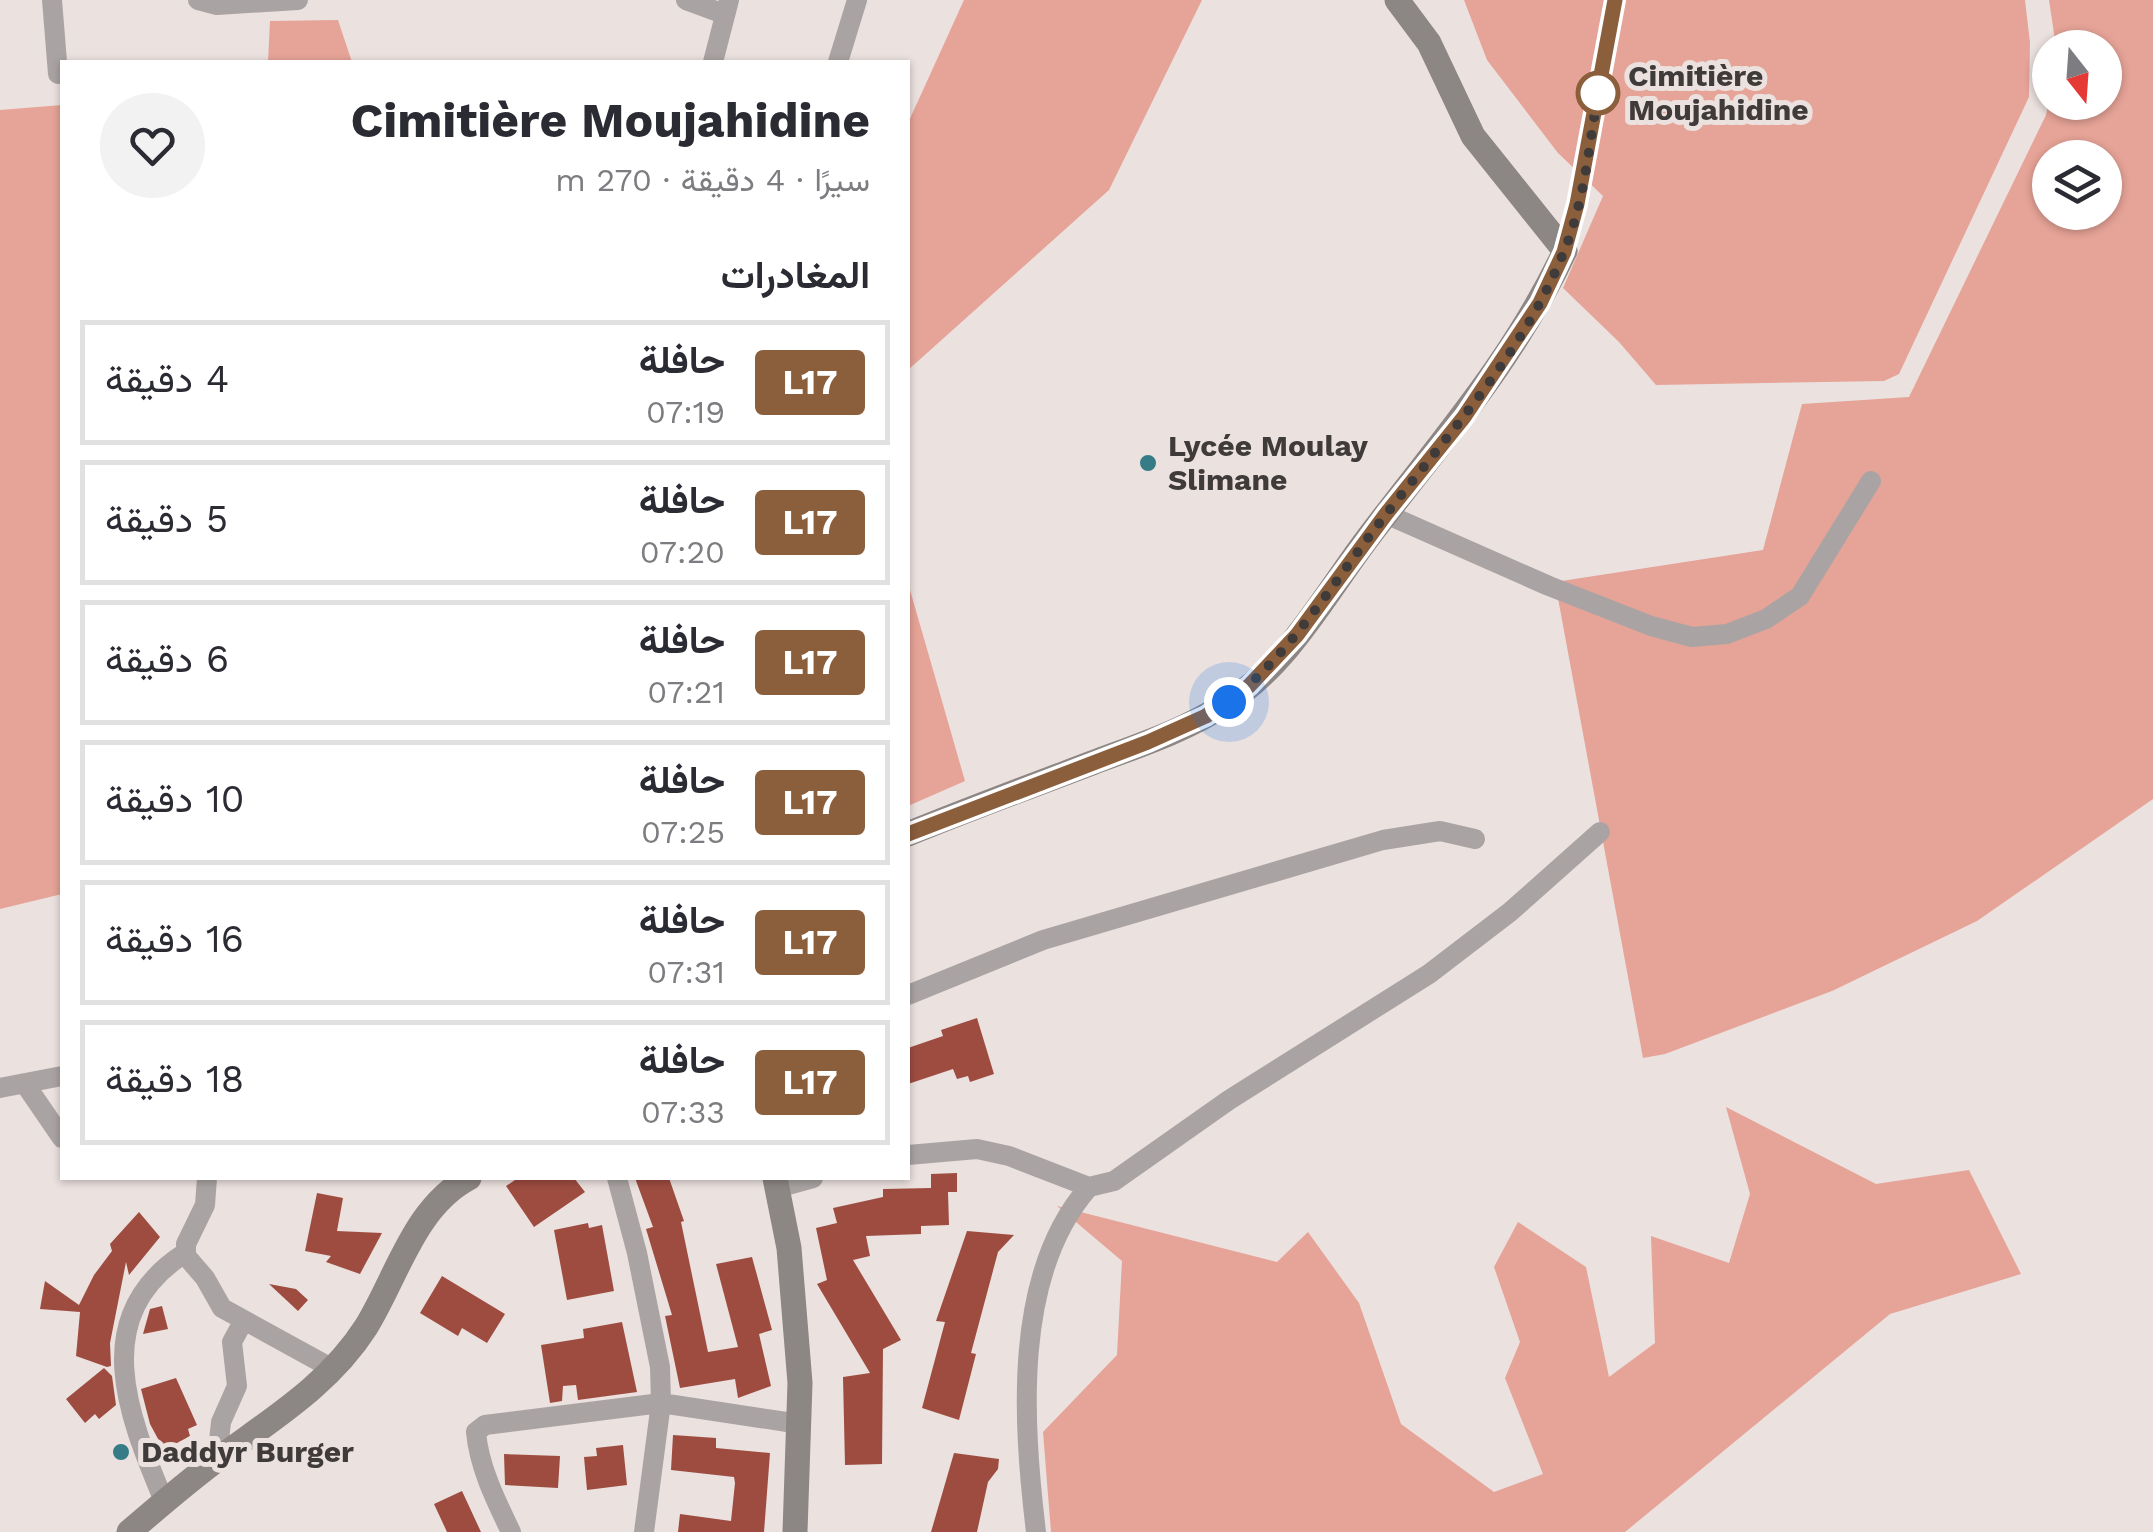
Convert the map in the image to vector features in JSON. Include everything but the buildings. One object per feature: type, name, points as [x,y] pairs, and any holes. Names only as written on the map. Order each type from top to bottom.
[{"type":"street","points":[[52,0],[58,74]]},
{"type":"street","points":[[198,0],[216,4],[298,0]]},
{"type":"street","points":[[686,0],[727,7],[714,60]]},
{"type":"street","points":[[839,60],[857,0]]},
{"type":"street","points":[[1397,0],[1429,42],[1472,136],[1564,252]]},
{"type":"street","points":[[910,833],[1164,736],[1229,702],[1271,665],[1297,635],[1464,417],[1540,303],[1564,252],[1577,204],[1615,0]]},
{"type":"street","points":[[1386,514],[1549,586],[1651,626],[1692,637],[1727,634],[1766,619],[1800,596],[1871,481]]},
{"type":"street","points":[[910,994],[1043,940],[1383,840],[1440,831],[1475,839]]},
{"type":"street","points":[[1036,1532],[1028,1444],[1030,1339],[1046,1256],[1077,1200],[1089,1187],[1128,1173],[1229,1100],[1429,974],[1510,912],[1600,832]]},
{"type":"street","points":[[0,1088],[60,1076]]},
{"type":"street","points":[[26,1084],[60,1135]]},
{"type":"street","points":[[910,1155],[978,1149],[1009,1156],[1089,1187]]},
{"type":"street","points":[[164,1501],[133,1428],[124,1346],[133,1310],[148,1286],[164,1266],[185,1252],[205,1205],[207,1180]]},
{"type":"street","points":[[129,1532],[164,1501],[289,1410],[333,1369],[368,1323],[422,1222],[442,1198],[466,1180]]},
{"type":"street","points":[[618,1180],[660,1368],[662,1403],[644,1532]]},
{"type":"street","points":[[776,1183],[789,1248],[800,1424],[796,1532]]},
{"type":"street","points":[[185,1252],[222,1308],[333,1369]]},
{"type":"street","points":[[218,1460],[221,1422],[237,1386],[232,1342],[244,1320]]},
{"type":"street","points":[[510,1532],[476,1440],[480,1427],[662,1403],[800,1424]]},
{"type":"shaded area","points":[[964,0],[1202,0],[1109,190],[910,368],[910,119]]},
{"type":"shaded area","name":"Cimitière Moujahidine","points":[[1464,0],[2025,0],[2030,43],[2029,97],[1899,374],[1884,381],[1656,385],[1619,342],[1563,288],[1603,196],[1558,153],[1487,60]]},
{"type":"shaded area","points":[[2049,0],[2153,0],[2153,799],[1977,921],[1832,991],[1665,1054],[1643,1058],[1555,582],[1763,550],[1802,404],[1909,397],[2032,144],[2032,230],[2122,230],[2122,140],[2034,140],[2044,120],[2122,120],[2122,30],[2053,30]]},
{"type":"shaded area","points":[[338,20],[351,60],[268,60],[270,21]]},
{"type":"shaded area","points":[[60,105],[60,894],[0,909],[0,110]]},
{"type":"shaded area","points":[[910,590],[965,781],[910,805]]},
{"type":"shaded area","points":[[1726,1107],[1876,1184],[1969,1170],[2021,1274],[1890,1314],[1625,1532],[1051,1532],[1043,1432],[1117,1355],[1122,1261],[1057,1206],[1277,1262],[1308,1232],[1359,1303],[1401,1424],[1494,1492],[1543,1474],[1505,1378],[1520,1342],[1494,1267],[1518,1222],[1586,1267],[1609,1377],[1655,1343],[1651,1236],[1729,1263],[1750,1194]]},
{"type":"bus line","name":"L17","points":[[910,833],[1206,716],[1249,686],[1297,635],[1464,417],[1540,303],[1564,252],[1577,204],[1615,0]]},
{"type":"place","name":"Cimitière Moujahidine","points":[[1598,93]]},
{"type":"place","name":"Lycée Moulay Slimane","points":[[1148,463]]},
{"type":"place","name":"Daddyr Burger","points":[[121,1452]]},
{"type":"route","points":[[1229,702],[1271,665],[1328,597],[1386,514],[1464,417],[1540,303],[1564,252],[1577,204],[1601,76],[1598,93]]}]
